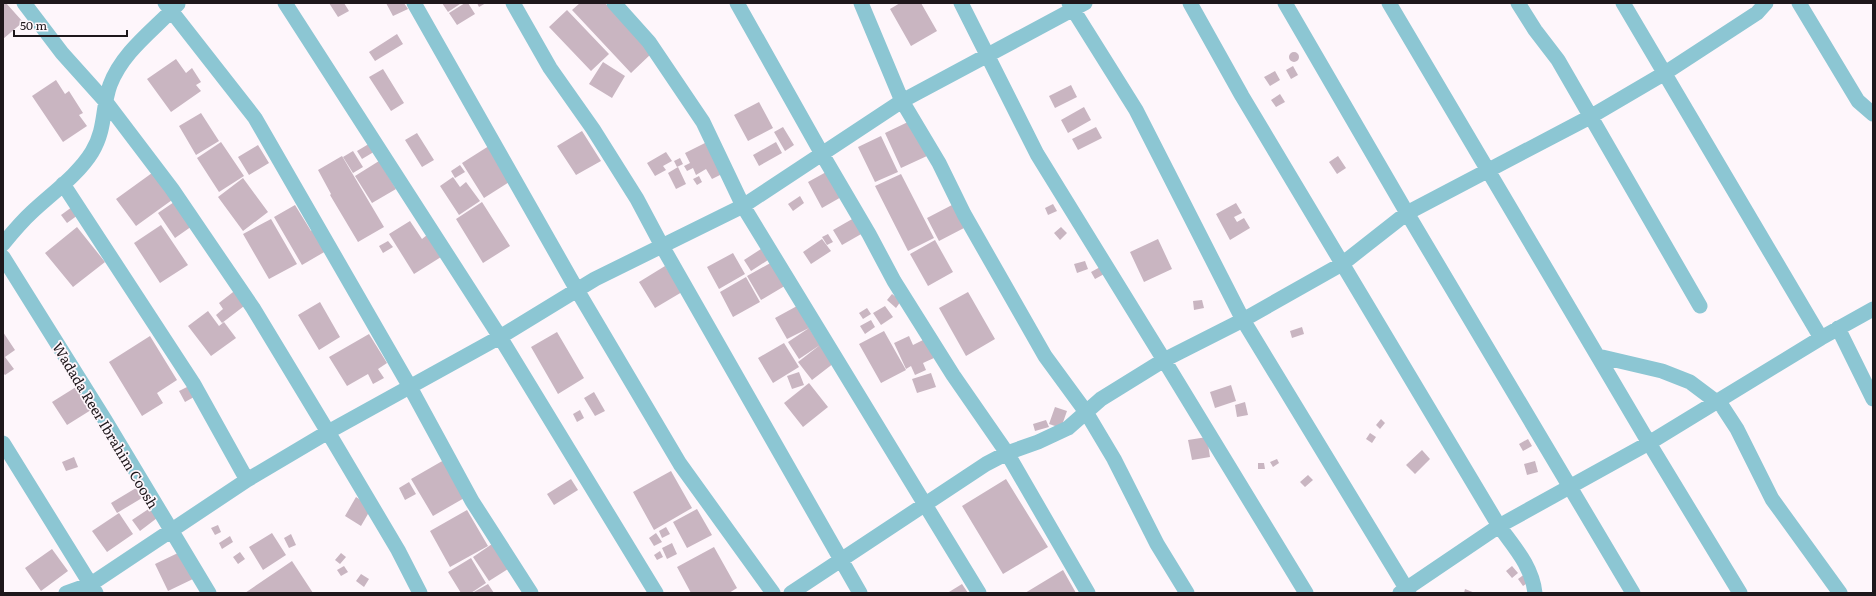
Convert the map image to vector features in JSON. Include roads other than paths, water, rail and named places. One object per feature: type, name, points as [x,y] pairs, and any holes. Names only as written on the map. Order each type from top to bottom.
[{"type":"street","points":[[24,3],[62,53],[106,102],[181,202],[253,308],[398,550],[420,593]]},
{"type":"street","points":[[285,3],[500,337],[656,593]]},
{"type":"street","points":[[414,3],[577,290],[680,464],[773,593]]},
{"type":"street","points":[[513,3],[550,68],[593,129],[637,200],[840,561],[860,593]]},
{"type":"street","points":[[614,3],[649,42],[703,122],[744,206],[979,593]]},
{"type":"street","points":[[737,3],[869,234],[894,281],[953,376],[1007,453],[1088,593]]},
{"type":"street","points":[[861,3],[902,101],[939,163],[964,214],[1045,356],[1086,412],[1114,459],[1157,544],[1187,593]]},
{"type":"street","points":[[961,3],[1037,154],[1306,593]]},
{"type":"street","points":[[1190,3],[1342,264],[1499,526],[1520,554],[1529,570],[1535,593]]},
{"type":"street","points":[[1285,3],[1407,213],[1633,593]]},
{"type":"street","points":[[1389,3],[1649,443],[1740,593]]},
{"type":"street","points":[[1518,3],[1535,30],[1558,60],[1700,306]]},
{"type":"street","points":[[1623,3],[1821,338]]},
{"type":"street","points":[[792,593],[968,475],[1007,453],[1038,442],[1068,428],[1107,395],[1164,360],[1243,320],[1342,264],[1407,213],[1488,169],[1590,117],[1665,73],[1757,13],[1766,3]]},
{"type":"street","points":[[1799,3],[1858,101],[1873,114]]},
{"type":"street","points":[[3,244],[30,213],[63,184],[92,152],[99,140],[110,87],[123,62],[171,5],[255,118],[410,387],[472,501],[531,593]]},
{"type":"street","points":[[66,593],[94,589],[170,531],[247,480],[328,432],[500,337],[577,290],[744,206],[902,101],[1076,5],[1136,110],[1243,320],[1405,592],[1499,526],[1649,443],[1821,338],[1873,309]]},
{"type":"street","points":[[63,184],[192,383],[247,480]]},
{"type":"street","name":"Wadada Reer Ibrahim Coosh","points":[[3,257],[105,420],[170,531],[209,593]]},
{"type":"street","points":[[1838,328],[1873,398]]},
{"type":"street","points":[[1598,356],[1662,371],[1690,382],[1722,406],[1737,429],[1772,499],[1840,593]]},
{"type":"street","points":[[3,443],[94,589]]}]
